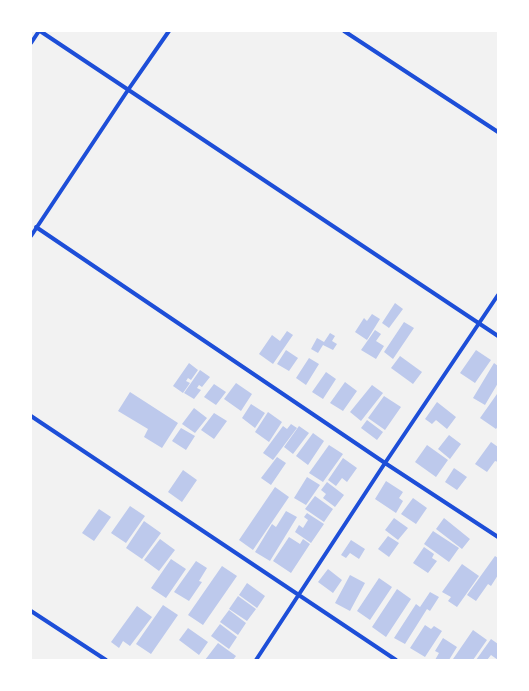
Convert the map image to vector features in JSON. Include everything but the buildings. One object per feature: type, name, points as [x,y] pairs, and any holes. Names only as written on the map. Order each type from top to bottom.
[{"type":"street","points":[[31,43],[40,31],[498,336]]},
{"type":"street","points":[[31,236],[169,31]]},
{"type":"street","points":[[344,31],[498,132]]},
{"type":"street","points":[[36,227],[385,463],[498,537]]},
{"type":"street","points":[[256,660],[298,594],[498,295]]},
{"type":"street","points":[[31,416],[396,660]]},
{"type":"street","points":[[31,611],[106,660]]}]
